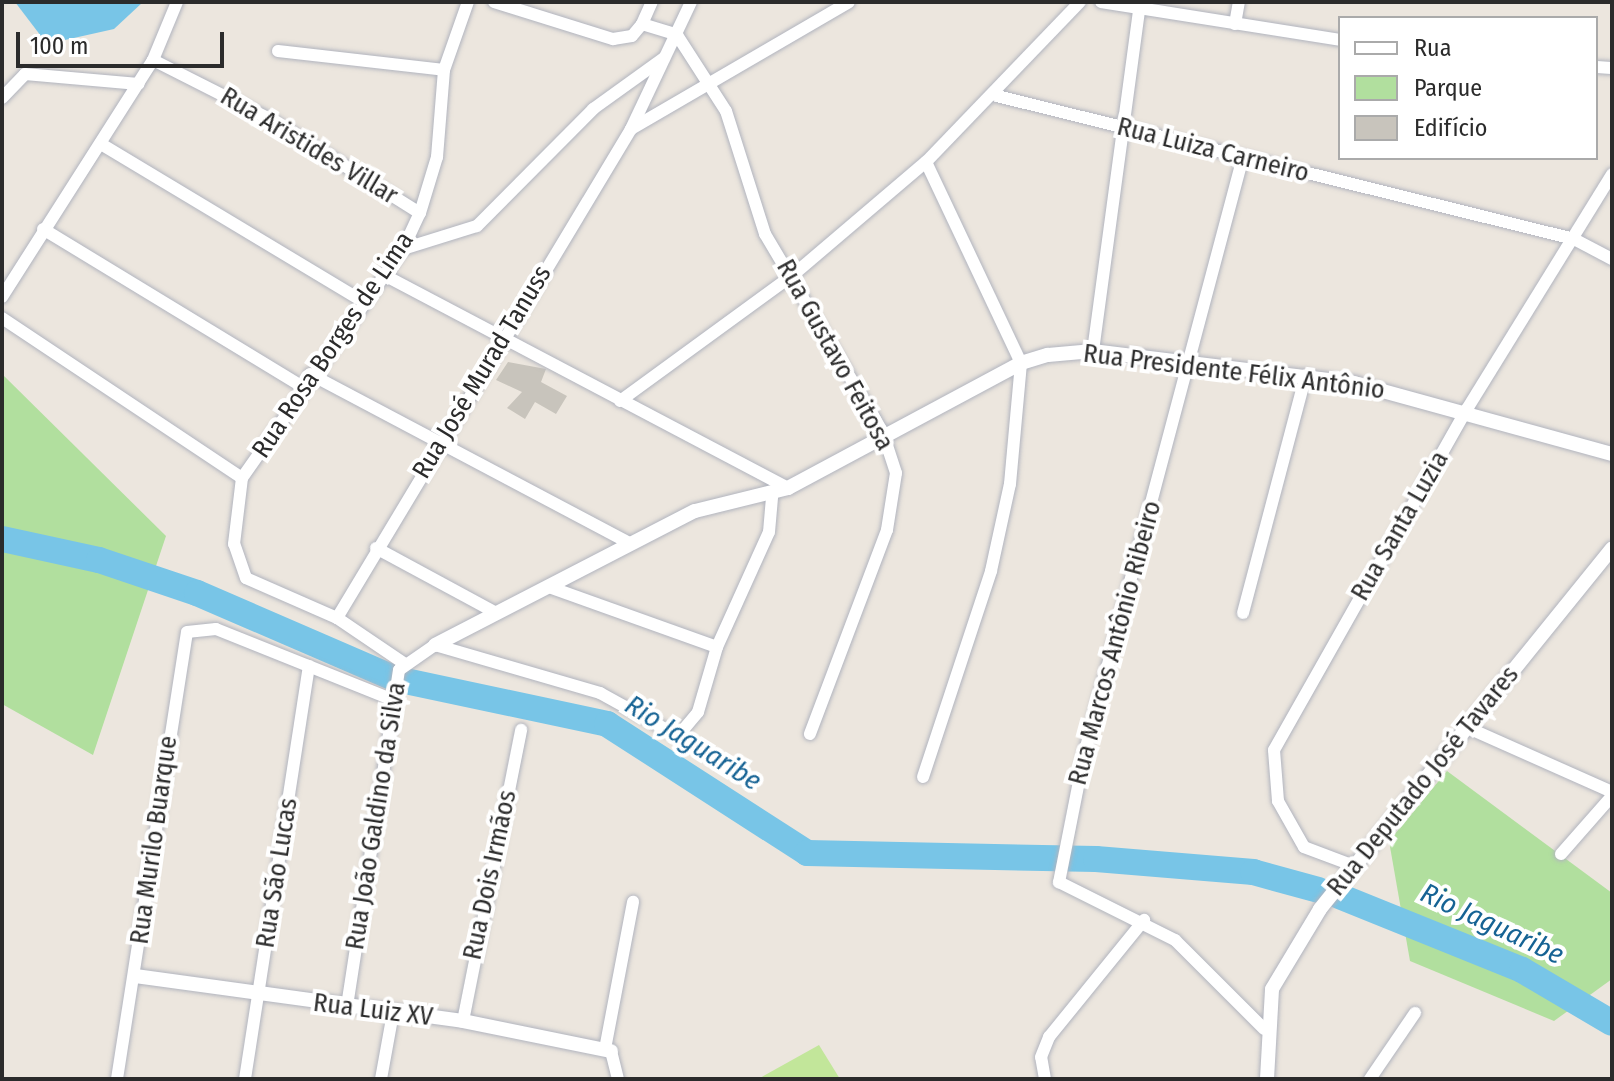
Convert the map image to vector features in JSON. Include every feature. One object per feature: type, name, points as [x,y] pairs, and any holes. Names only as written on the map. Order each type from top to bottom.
[{"type":"street","points":[[2,297],[139,84],[153,60],[177,2]]},
{"type":"street","name":"Rua Rosa Borges de Lima","points":[[402,667],[337,618],[262,588],[238,569],[242,478],[301,386],[403,249],[420,213],[437,157],[444,70],[468,2]]},
{"type":"street","points":[[494,2],[613,39],[632,36],[642,24],[652,2]]},
{"type":"street","name":"Rua José Murad Tanuss","points":[[337,618],[438,442],[507,341],[585,196],[631,129],[691,2]]},
{"type":"street","points":[[631,129],[849,2]]},
{"type":"street","points":[[1101,2],[1338,40]]},
{"type":"street","points":[[1235,24],[1239,2]]},
{"type":"street","points":[[620,401],[793,275],[926,162],[997,96],[1076,4]]},
{"type":"street","points":[[1093,351],[1139,10]]},
{"type":"street","points":[[642,24],[677,35]]},
{"type":"street","name":"Rua Gustavo Feitosa","points":[[677,35],[713,83],[752,208],[883,433],[896,473],[887,530],[810,734]]},
{"type":"street","points":[[278,51],[444,70]]},
{"type":"street","points":[[403,249],[477,226],[593,109],[667,56]]},
{"type":"street","name":"Rua Aristides Villar","points":[[153,60],[270,119],[420,213]]},
{"type":"street","points":[[2,98],[25,74],[139,84]]},
{"type":"street","name":"Rua Luiza Carneiro","points":[[997,96],[1574,239],[1612,259]]},
{"type":"street","points":[[101,144],[364,302]]},
{"type":"street","name":"Rua Marcos Antônio Ribeiro","points":[[1243,157],[1068,836],[1063,866],[1064,888],[1144,920],[1175,940],[1264,1029]]},
{"type":"street","points":[[923,777],[991,571],[1010,484],[1021,363],[926,162]]},
{"type":"street","name":"Rua Santa Luzia","points":[[1349,864],[1304,847],[1278,801],[1274,750],[1467,409],[1612,174]]},
{"type":"street","points":[[43,229],[301,386]]},
{"type":"street","points":[[384,275],[788,488]]},
{"type":"street","points":[[2,318],[242,478]]},
{"type":"street","name":"Rua Presidente Félix Antônio","points":[[435,645],[552,588],[629,543],[695,511],[788,488],[883,433],[1021,363],[1093,351],[1306,375],[1467,409],[1612,454]]},
{"type":"street","points":[[310,374],[629,543]]},
{"type":"street","points":[[1243,613],[1306,375]]},
{"type":"street","points":[[435,645],[600,693],[673,737],[698,712],[717,647],[769,532],[772,494]]},
{"type":"street","points":[[376,548],[496,613]]},
{"type":"street","name":"Rua Deputado José Tavares","points":[[1267,1079],[1264,1029],[1272,989],[1349,864],[1612,548]]},
{"type":"street","points":[[552,588],[717,647]]},
{"type":"street","name":"Rua Murilo Buarque","points":[[117,1079],[184,640],[193,628],[216,629],[309,666]]},
{"type":"street","name":"Rua João Galdino da Silva","points":[[347,1006],[392,694],[402,667],[435,645]]},
{"type":"street","points":[[309,666],[392,694]]},
{"type":"street","name":"Rua São Lucas","points":[[245,1079],[309,666]]},
{"type":"street","points":[[1466,727],[1612,794],[1561,854]]},
{"type":"street","name":"Rua Dois Irmãos","points":[[463,1021],[521,730]]},
{"type":"street","points":[[618,1079],[608,1050],[633,902]]},
{"type":"street","points":[[1045,1079],[1041,1057],[1049,1037],[1144,920]]},
{"type":"street","name":"Rua Luiz XV","points":[[135,976],[463,1021],[608,1050]]},
{"type":"street","points":[[381,1079],[393,1013]]},
{"type":"street","points":[[1370,1079],[1415,1013]]},
{"type":"green space","points":[[2,374],[166,536],[93,755],[2,704]]},
{"type":"green space","points":[[1447,771],[1612,893],[1612,979],[1554,1021],[1410,961],[1389,841]]},
{"type":"green space","points":[[819,1045],[840,1079],[758,1079]]},
{"type":"water","points":[[15,2],[143,2],[114,29],[47,44]]},
{"type":"building","points":[[508,362],[546,369],[541,382],[567,396],[556,414],[535,402],[525,419],[507,408],[522,392],[496,380]]},
{"type":"waterway","name":"Rio Jaguaribe","points":[[2,539],[99,560],[197,593],[396,679],[607,724],[807,853],[1096,859],[1253,872],[1319,890]]},
{"type":"waterway","name":"Rio Jaguaribe","points":[[1339,896],[1522,970],[1612,1023]]}]
